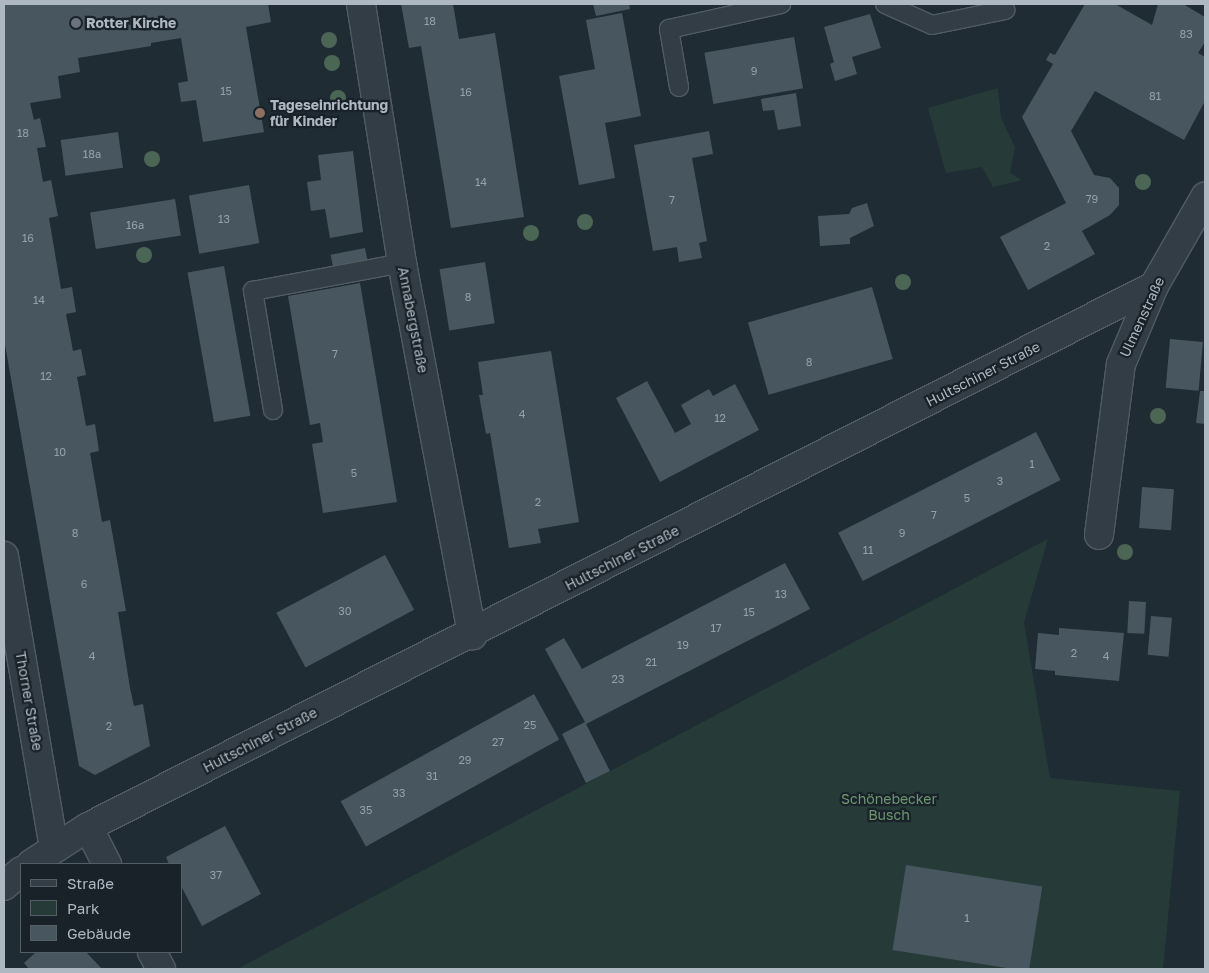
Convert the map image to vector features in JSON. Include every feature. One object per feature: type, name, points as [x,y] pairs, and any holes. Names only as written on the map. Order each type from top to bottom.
[{"type":"street","name":"Annabergstraße","points":[[361,4],[402,263],[472,635]]},
{"type":"street","name":"Ulmenstraße","points":[[1099,535],[1120,364],[1154,286],[1205,197]]},
{"type":"street","name":"Hultschiner Straße","points":[[32,863],[88,826],[472,635],[1154,286]]},
{"type":"street","name":"Thorner Straße","points":[[4,556],[54,847]]},
{"type":"street","points":[[88,826],[106,863]]},
{"type":"street","points":[[4,886],[20,872]]},
{"type":"street","points":[[153,953],[161,969]]},
{"type":"lane","points":[[679,87],[669,29],[781,4]]},
{"type":"lane","points":[[884,4],[932,25],[1005,10]]},
{"type":"lane","points":[[273,410],[253,291],[402,263]]},
{"type":"green space","points":[[998,88],[1001,118],[1015,147],[1010,173],[1022,180],[993,187],[982,167],[946,173],[928,108]]},
{"type":"green space","name":"Schönebecker Busch","points":[[1048,539],[1024,622],[1050,778],[1180,791],[1163,969],[237,969]]},
{"type":"building","points":[[4,4],[268,4],[271,22],[246,27],[264,132],[203,142],[196,100],[181,102],[178,83],[188,81],[181,38],[151,43],[151,46],[78,58],[80,72],[58,76],[61,98],[30,103],[34,120],[40,118],[46,147],[37,148],[43,182],[51,180],[58,216],[49,218],[61,289],[72,287],[76,312],[66,314],[73,351],[81,349],[86,375],[77,377],[86,426],[95,424],[99,451],[90,453],[102,522],[110,520],[126,611],[118,612],[130,688],[134,706],[143,704],[150,746],[95,775],[79,766],[4,339]]},
{"type":"building","points":[[401,4],[453,4],[459,39],[495,33],[524,217],[451,228],[421,46],[409,48]]},
{"type":"building","points":[[593,4],[629,4],[630,9],[596,16]]},
{"type":"building","points":[[1085,4],[1115,4],[1152,25],[1158,4],[1183,4],[1205,17],[1205,42],[1198,53],[1205,57],[1205,101],[1184,140],[1095,91],[1071,131],[1094,175],[1110,178],[1119,188],[1119,205],[1110,215],[1082,231],[1095,254],[1028,290],[1000,237],[1066,203],[1022,117],[1053,64],[1046,60],[1050,53],[1055,55]]},
{"type":"building","points":[[622,13],[641,116],[605,123],[615,178],[579,185],[559,76],[595,69],[586,20]]},
{"type":"building","points":[[870,14],[881,48],[852,57],[857,74],[835,81],[830,64],[834,62],[824,27]]},
{"type":"building","points":[[794,37],[803,88],[713,104],[704,53]]},
{"type":"building","points":[[796,93],[801,126],[778,130],[774,110],[763,111],[761,99]]},
{"type":"building","points":[[709,131],[713,154],[692,158],[707,241],[699,243],[702,258],[679,262],[677,247],[653,251],[634,145]]},
{"type":"building","points":[[118,132],[123,168],[66,176],[61,140]]},
{"type":"building","points":[[353,151],[363,232],[330,238],[325,209],[311,211],[307,182],[321,180],[318,155]]},
{"type":"building","points":[[249,185],[259,243],[199,254],[189,196]]},
{"type":"building","points":[[175,199],[181,236],[96,249],[90,212]]},
{"type":"building","points":[[867,203],[874,226],[850,238],[850,244],[820,246],[818,216],[849,214],[852,208]]},
{"type":"building","points":[[365,248],[368,263],[334,269],[331,255]]},
{"type":"building","points":[[485,262],[495,323],[449,330],[440,269]]},
{"type":"building","points":[[224,266],[250,416],[214,422],[188,272]]},
{"type":"building","points":[[360,283],[397,502],[323,513],[312,444],[323,442],[320,423],[310,425],[288,296]]},
{"type":"building","points":[[872,287],[893,359],[769,395],[748,323]]},
{"type":"building","points":[[1170,339],[1203,342],[1199,391],[1166,388]]},
{"type":"building","points":[[551,351],[579,522],[538,529],[541,543],[509,548],[490,433],[486,434],[479,395],[483,395],[478,362]]},
{"type":"building","points":[[647,381],[675,433],[691,424],[681,405],[709,389],[713,396],[735,384],[759,430],[660,482],[616,398]]},
{"type":"building","points":[[1200,391],[1205,391],[1205,424],[1196,423]]},
{"type":"building","points":[[1036,432],[1061,480],[863,581],[838,533]]},
{"type":"building","points":[[1142,487],[1174,489],[1171,530],[1139,528]]},
{"type":"building","points":[[385,555],[414,610],[306,667],[276,613]]},
{"type":"building","points":[[785,563],[810,609],[586,724],[610,771],[586,783],[562,734],[585,722],[545,649],[564,638],[582,669]]},
{"type":"building","points":[[1129,601],[1146,602],[1144,634],[1127,633]]},
{"type":"building","points":[[1151,616],[1172,618],[1169,657],[1148,655]]},
{"type":"building","points":[[1059,628],[1124,633],[1119,681],[1055,675],[1055,671],[1035,669],[1038,633],[1059,635]]},
{"type":"building","points":[[534,694],[559,739],[366,847],[341,801]]},
{"type":"building","points":[[225,826],[261,894],[202,926],[182,888],[182,863],[169,863],[166,857]]},
{"type":"building","points":[[906,865],[1042,887],[1029,969],[1013,969],[893,950]]},
{"type":"building","points":[[35,953],[87,953],[102,969],[29,969],[24,963]]},
{"type":"place","name":"Rotter Kirche","points":[[76,23]]},
{"type":"place","name":"Tageseinrichtung für Kinder","points":[[260,113]]}]
